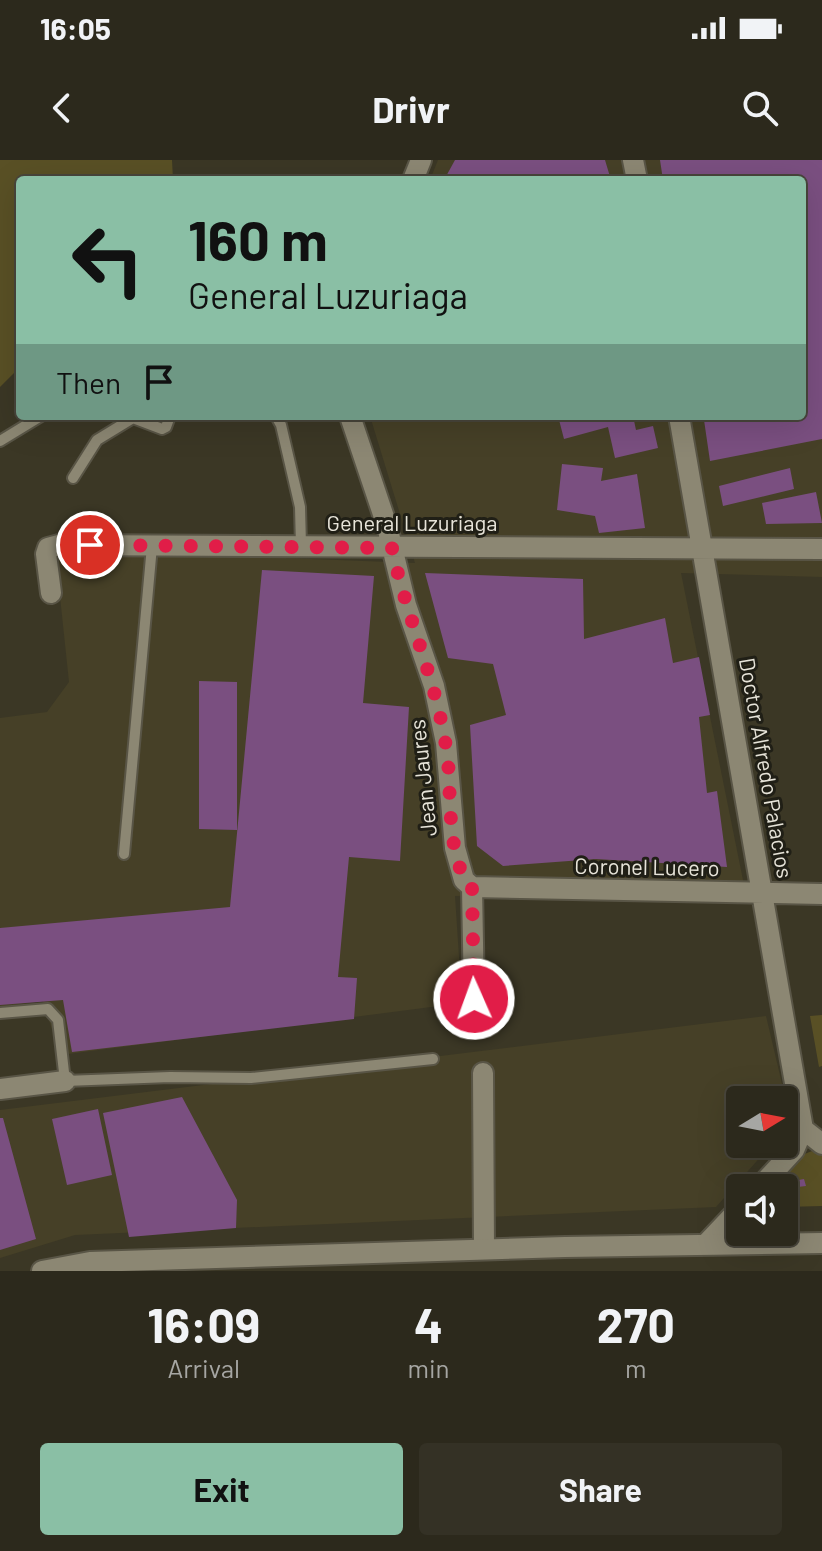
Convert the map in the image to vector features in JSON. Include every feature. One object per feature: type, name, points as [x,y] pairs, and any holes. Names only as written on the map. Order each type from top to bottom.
[{"type":"street","name":"Jean Jaures","points":[[351,420],[441,711],[455,848],[464,880],[472,887],[474,999]]},
{"type":"street","name":"Doctor Alfredo Palacios","points":[[680,420],[803,1129]]},
{"type":"street","name":"General Luzuriaga","points":[[51,593],[46,554],[48,548],[59,545],[822,549]]},
{"type":"street","name":"Coronel Lucero","points":[[472,887],[822,894]]},
{"type":"street","points":[[483,1073],[484,1249]]},
{"type":"street","points":[[0,1089],[65,1081]]},
{"type":"street","points":[[772,1174],[794,1150],[803,1129],[822,1144]]},
{"type":"street","points":[[706,1244],[726,1223]]},
{"type":"street","points":[[42,1271],[71,1267],[484,1249],[822,1243]]},
{"type":"lane","points":[[0,441],[34,420]]},
{"type":"lane","points":[[73,478],[97,440],[127,420]]},
{"type":"lane","points":[[139,420],[162,429],[169,420]]},
{"type":"lane","points":[[278,420],[300,507],[301,546]]},
{"type":"lane","points":[[124,854],[152,546]]},
{"type":"lane","points":[[0,1013],[48,1009],[58,1020],[65,1081],[251,1078],[433,1059]]},
{"type":"shaded area","points":[[0,160],[172,160],[173,176],[16,176],[16,371],[0,387]]},
{"type":"shaded area","points":[[438,160],[822,160],[822,577],[681,573],[745,890],[455,896],[462,1003],[60,1055],[43,1001],[0,1007],[0,718],[47,712],[69,682],[55,549],[415,563],[371,420],[806,420],[806,176],[432,176]]},
{"type":"shaded area","points":[[822,1015],[822,1066],[819,1067],[810,1016]]},
{"type":"shaded area","points":[[766,1016],[783,1086],[726,1086],[726,1158],[760,1158],[745,1174],[726,1174],[726,1196],[716,1207],[75,1235],[0,1258],[0,1110]]},
{"type":"shaded area","points":[[812,1151],[822,1155],[822,1206],[798,1207],[798,1174],[782,1174],[798,1157]]},
{"type":"building","points":[[455,160],[605,160],[610,176],[446,176]]},
{"type":"building","points":[[660,160],[822,160],[822,439],[710,461],[704,420],[806,420],[806,176],[662,176]]},
{"type":"building","points":[[559,420],[634,420],[636,430],[653,426],[658,448],[615,458],[608,427],[564,439]]},
{"type":"building","points":[[562,464],[603,468],[601,481],[637,474],[645,528],[599,533],[595,516],[557,510]]},
{"type":"building","points":[[790,468],[794,489],[723,506],[719,486]]},
{"type":"building","points":[[816,492],[822,523],[766,524],[762,503]]},
{"type":"building","points":[[262,570],[374,576],[363,703],[409,707],[400,861],[349,857],[338,977],[357,978],[354,1019],[72,1052],[63,1000],[0,1005],[0,928],[230,907]]},
{"type":"building","points":[[425,573],[583,579],[584,639],[665,618],[673,663],[699,657],[710,715],[699,717],[707,793],[717,791],[727,867],[596,859],[503,866],[477,846],[470,725],[506,715],[493,664],[448,658]]},
{"type":"building","points":[[199,681],[237,682],[237,830],[199,829]]},
{"type":"building","points":[[182,1097],[237,1200],[236,1228],[129,1237],[103,1113]]},
{"type":"building","points":[[98,1109],[112,1175],[67,1185],[52,1119]]},
{"type":"building","points":[[0,1118],[3,1118],[36,1239],[0,1250]]},
{"type":"building","points":[[804,1179],[806,1186],[798,1187],[798,1180]]},
{"type":"route","points":[[90,545],[392,548],[406,605],[441,711],[455,848],[464,880],[472,887],[474,999]]}]
